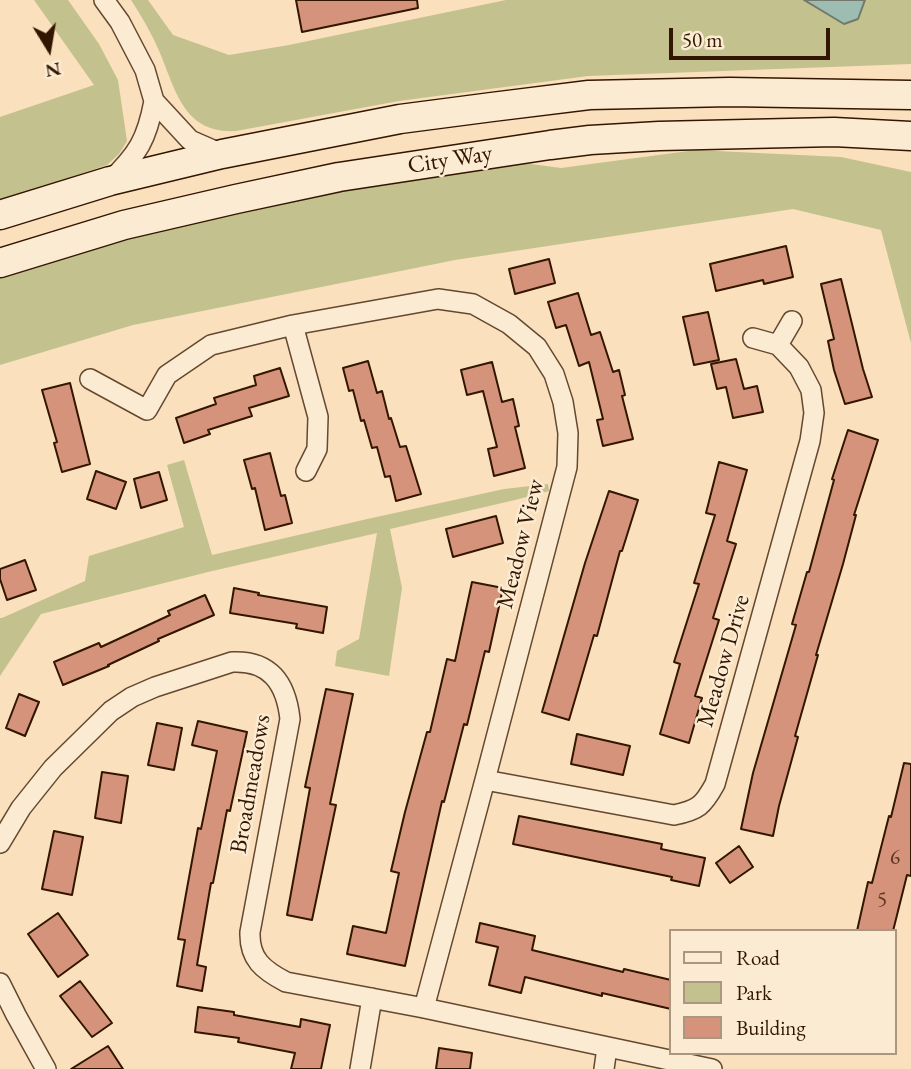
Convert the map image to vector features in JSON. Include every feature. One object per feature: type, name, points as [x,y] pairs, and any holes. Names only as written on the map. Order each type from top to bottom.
[{"type":"main road","name":"City Way","points":[[0,215],[110,181],[222,154],[400,119],[589,96],[730,92],[911,95]]},
{"type":"main road","name":"City Way","points":[[0,263],[124,225],[249,196],[339,177],[550,145],[659,136],[834,132],[911,136]]},
{"type":"street","points":[[104,0],[120,22],[145,70],[154,101],[150,124],[141,145],[127,165],[110,181]]},
{"type":"street","points":[[154,101],[190,140],[222,154]]},
{"type":"street","name":"Meadow View","points":[[90,379],[147,410],[167,375],[211,345],[293,325],[438,299],[473,304],[509,324],[537,347],[554,374],[563,402],[568,433],[567,467],[424,1008]]},
{"type":"street","points":[[753,338],[778,345],[792,321]]},
{"type":"street","points":[[293,325],[318,417],[317,449],[306,471]]},
{"type":"street","name":"Meadow Drive","points":[[485,780],[674,815],[692,811],[705,803],[715,784],[810,441],[814,413],[811,390],[799,367],[778,345]]},
{"type":"street","name":"Broadmeadows","points":[[0,844],[21,807],[53,768],[111,711],[132,696],[232,662],[258,665],[272,672],[283,690],[290,719],[250,932],[249,944],[256,960],[267,973],[286,982],[424,1008],[712,1069]]},
{"type":"street","points":[[0,983],[46,1069]]},
{"type":"street","points":[[360,1069],[372,998]]},
{"type":"street","points":[[604,1069],[607,1048]]},
{"type":"green space","points":[[34,0],[68,0],[99,44],[118,80],[127,141],[119,154],[107,165],[0,201],[0,117],[94,85]]},
{"type":"green space","points":[[131,0],[148,0],[173,35],[229,55],[506,0],[804,0],[844,24],[858,19],[865,0],[911,0],[911,64],[588,76],[399,101],[236,131],[218,130],[193,118],[184,107],[154,39]]},
{"type":"green space","points":[[696,150],[841,157],[911,172],[911,343],[881,230],[793,209],[455,260],[133,325],[0,365],[0,263],[470,156],[561,168]]},
{"type":"green space","points":[[184,460],[212,555],[504,489],[548,484],[549,491],[390,529],[402,588],[389,676],[335,666],[337,651],[359,639],[377,533],[41,614],[0,676],[0,618],[85,581],[89,556],[184,527],[167,465]]},
{"type":"water","points":[[804,0],[865,0],[858,19],[844,24]]},
{"type":"building","points":[[296,0],[417,0],[418,8],[302,32]]},
{"type":"building","points":[[786,246],[793,277],[764,284],[763,280],[716,291],[710,264]]},
{"type":"building","points":[[549,259],[555,283],[515,294],[509,269]]},
{"type":"building","points":[[841,279],[872,397],[845,404],[828,341],[834,339],[821,284]]},
{"type":"building","points":[[578,293],[591,335],[600,332],[613,372],[619,370],[625,395],[622,396],[633,439],[603,446],[597,420],[603,419],[589,362],[579,366],[566,325],[556,328],[548,302]]},
{"type":"building","points":[[708,312],[719,360],[694,365],[683,317]]},
{"type":"building","points":[[736,359],[744,389],[757,386],[763,412],[733,418],[726,387],[717,389],[711,364]]},
{"type":"building","points":[[368,361],[377,393],[382,391],[400,447],[406,446],[421,494],[396,501],[390,476],[385,477],[377,447],[372,448],[353,390],[349,391],[343,368]]},
{"type":"building","points":[[492,362],[502,402],[513,399],[519,426],[515,427],[525,468],[494,476],[488,449],[497,447],[483,391],[467,395],[461,370]]},
{"type":"building","points":[[280,368],[289,396],[249,408],[252,416],[208,430],[210,434],[184,443],[176,418],[216,404],[214,398],[256,385],[254,376]]},
{"type":"building","points":[[70,383],[90,464],[62,472],[54,443],[57,442],[42,390]]},
{"type":"building","points":[[848,430],[878,440],[854,515],[843,564],[816,655],[773,836],[741,829],[753,773],[796,625],[792,624]]},
{"type":"building","points":[[270,453],[281,496],[285,495],[292,523],[265,530],[255,488],[252,489],[244,460]]},
{"type":"building","points":[[719,462],[747,470],[727,541],[736,544],[713,618],[719,620],[695,696],[702,698],[689,743],[660,734],[680,664],[674,662],[699,584],[694,583],[715,515],[706,513]]},
{"type":"building","points":[[96,471],[126,482],[116,509],[87,499]]},
{"type":"building","points":[[159,472],[167,500],[141,508],[134,479]]},
{"type":"building","points":[[609,491],[638,500],[569,720],[542,712]]},
{"type":"building","points":[[496,516],[503,543],[453,557],[446,529]]},
{"type":"building","points":[[25,560],[36,590],[7,600],[0,579],[0,569]]},
{"type":"building","points":[[472,582],[503,588],[489,652],[485,651],[467,725],[464,724],[444,802],[442,801],[405,966],[347,954],[353,926],[386,933],[399,873],[391,871],[405,812],[427,732],[430,732],[447,659],[455,661]]},
{"type":"building","points":[[234,588],[327,607],[323,633],[296,628],[297,624],[230,613]]},
{"type":"building","points":[[205,595],[214,615],[158,639],[159,641],[109,666],[63,685],[54,662],[99,643],[101,647],[170,615],[168,611]]},
{"type":"building","points":[[326,689],[353,694],[330,804],[336,805],[312,920],[287,915],[310,788],[305,787]]},
{"type":"building","points":[[19,694],[39,702],[25,736],[6,728]]},
{"type":"building","points":[[198,721],[247,732],[211,883],[197,965],[206,967],[202,991],[177,986],[185,940],[178,939],[198,828],[201,829],[217,751],[192,745]]},
{"type":"building","points":[[157,723],[182,728],[174,770],[148,765]]},
{"type":"building","points":[[577,734],[630,746],[623,775],[571,764]]},
{"type":"building","points":[[904,763],[911,764],[911,876],[907,875],[894,929],[857,929],[868,882],[872,883],[889,816],[891,817]]},
{"type":"building","points":[[102,772],[128,776],[121,823],[95,818]]},
{"type":"building","points":[[519,816],[662,844],[661,849],[705,858],[699,886],[671,880],[672,877],[513,844]]},
{"type":"building","points":[[54,831],[83,837],[72,895],[42,889]]},
{"type":"building","points":[[739,846],[753,867],[730,883],[716,863]]},
{"type":"building","points":[[58,913],[88,955],[58,977],[28,934]]},
{"type":"building","points":[[480,923],[535,936],[532,950],[623,972],[624,969],[670,980],[670,1009],[525,977],[521,993],[489,985],[498,947],[476,942]]},
{"type":"building","points":[[80,981],[112,1023],[92,1037],[60,996]]},
{"type":"building","points":[[198,1007],[300,1027],[301,1019],[330,1025],[321,1069],[291,1069],[295,1053],[238,1042],[239,1038],[195,1032]]},
{"type":"building","points":[[108,1046],[123,1069],[71,1069]]},
{"type":"building","points":[[439,1048],[472,1053],[470,1069],[436,1069]]}]
